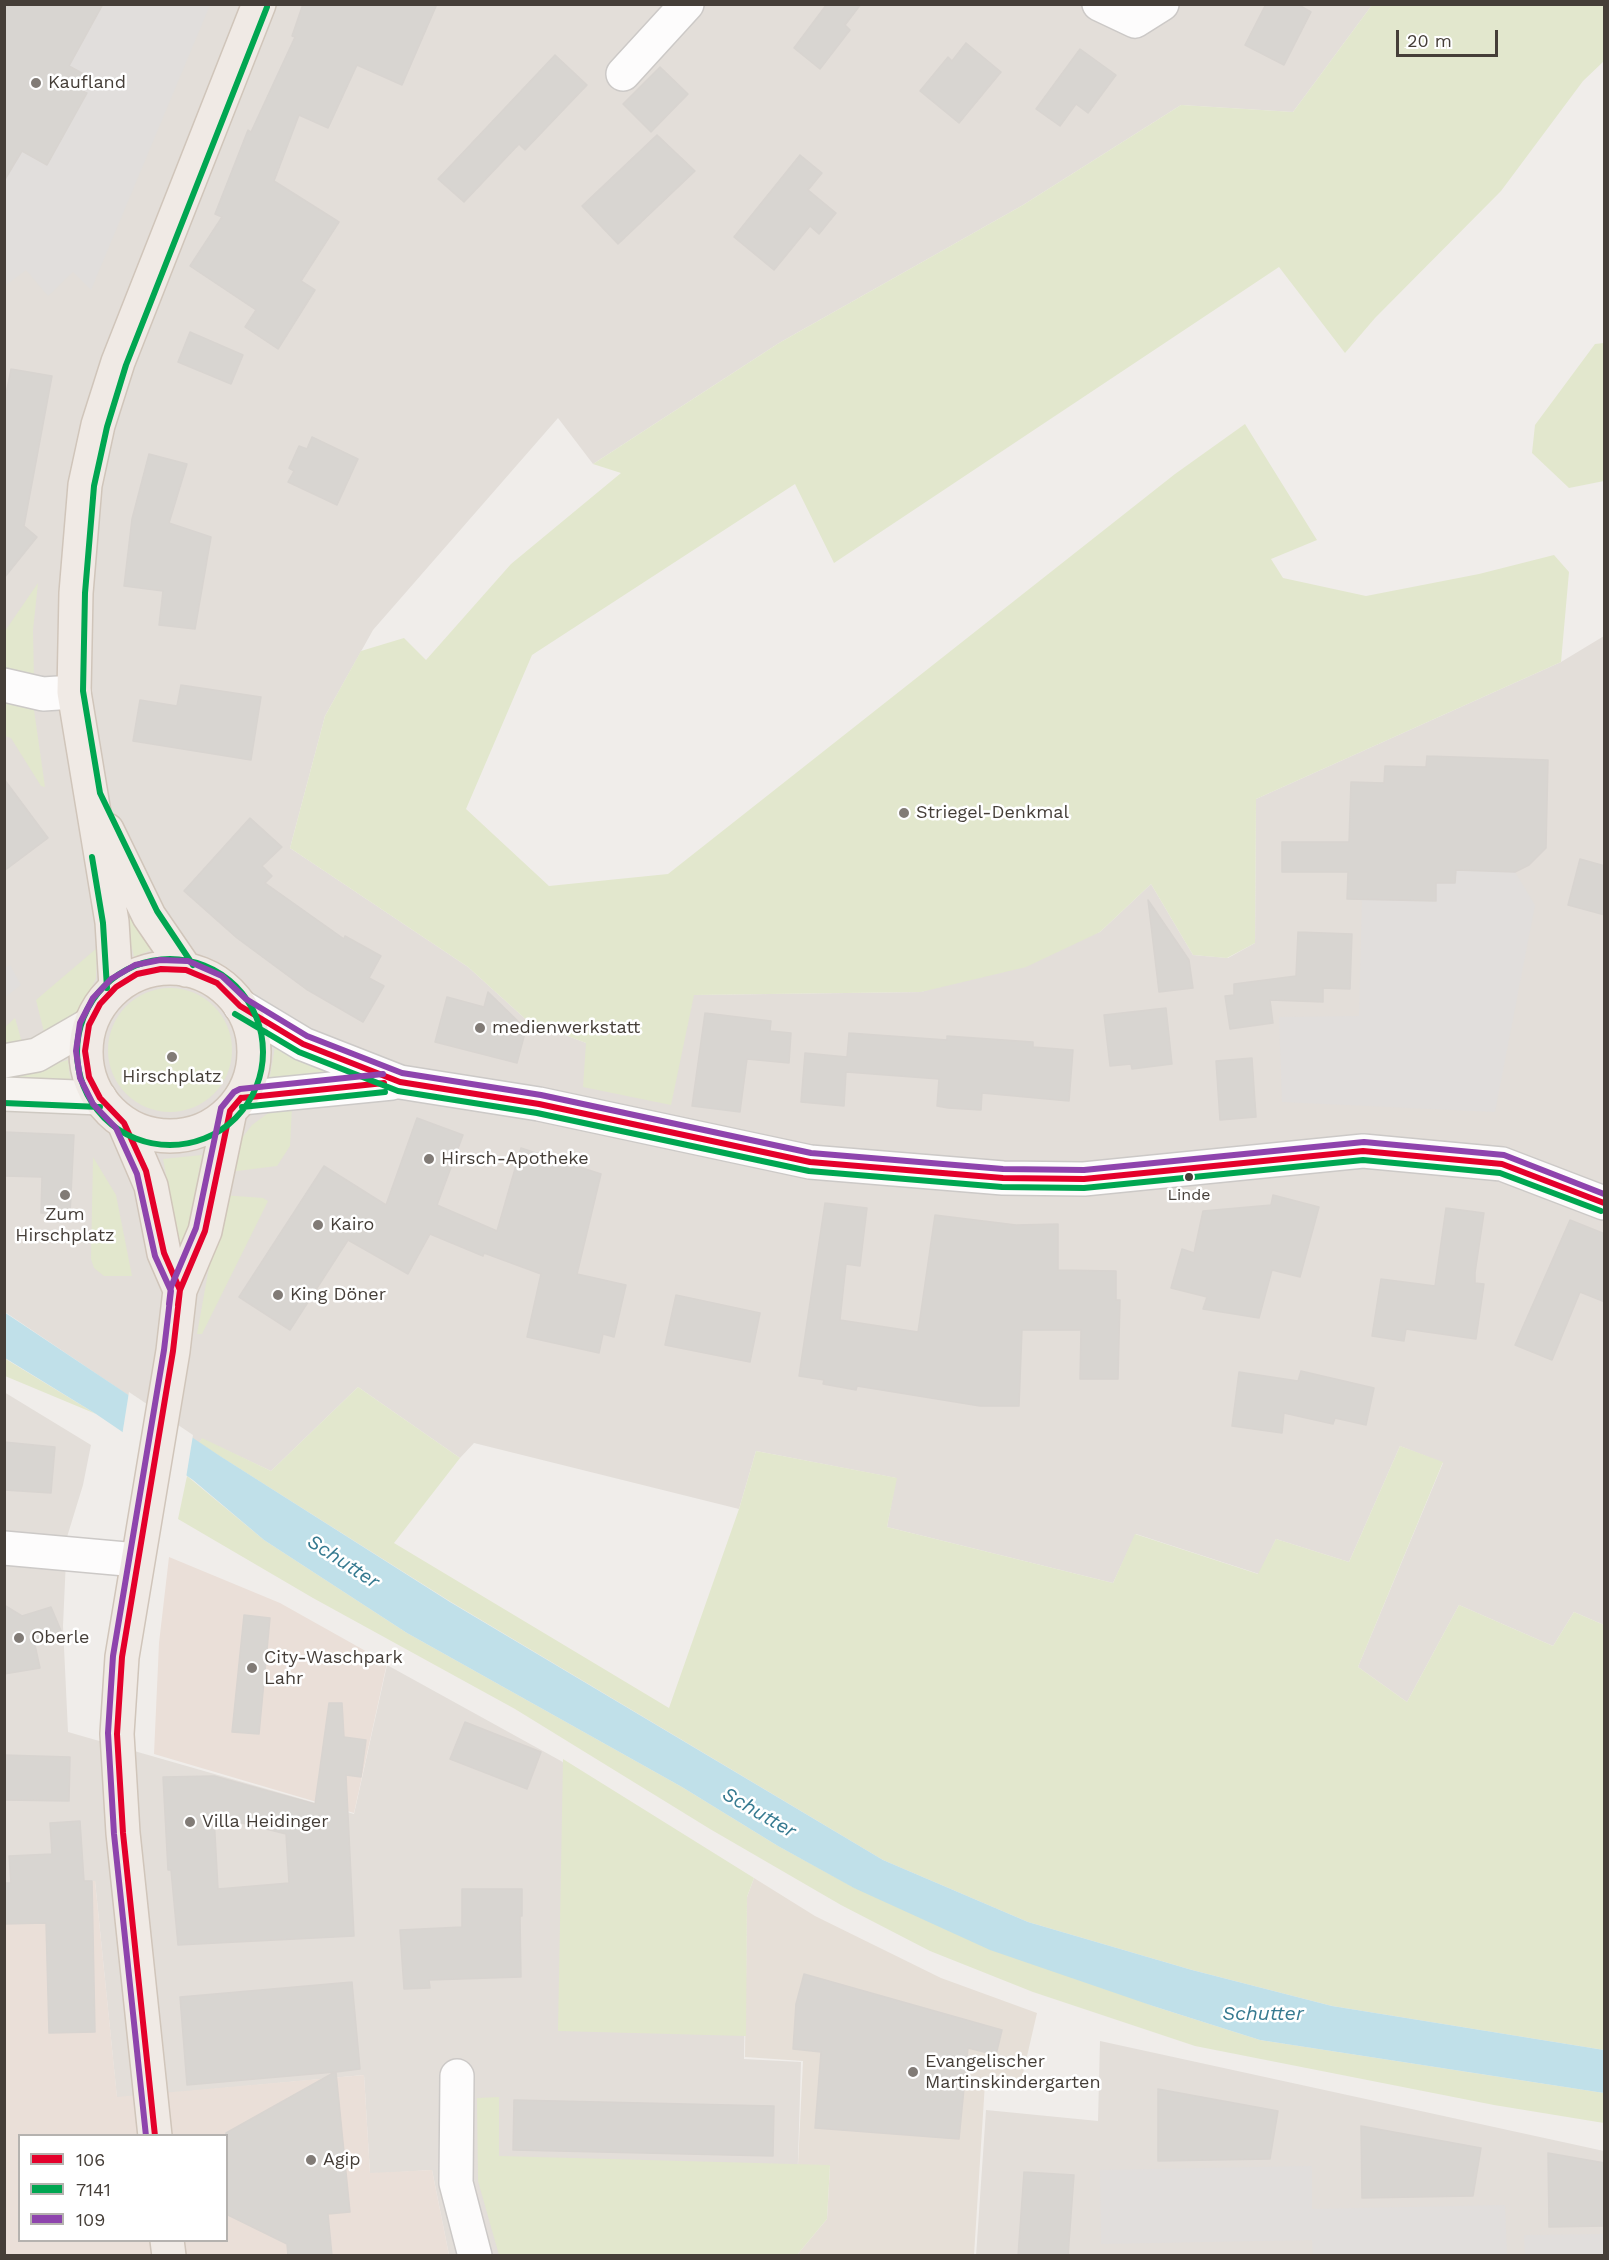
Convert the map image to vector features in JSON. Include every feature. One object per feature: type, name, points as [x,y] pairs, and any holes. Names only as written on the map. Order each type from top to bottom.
[{"type":"main road","points":[[116,987],[112,922],[74,692],[76,593],[85,484],[98,424],[118,362],[259,4]]},
{"type":"main road","points":[[91,796],[149,915],[186,970]]},
{"type":"main road","points":[[155,2134],[123,1833],[117,1734],[122,1657],[148,1489],[173,1352],[180,1290],[205,1232],[235,1105],[250,1076],[254,1052],[250,1028],[240,1006],[217,983],[186,970],[153,970],[137,974],[116,987],[100,1005],[90,1025],[85,1051],[89,1077],[100,1098],[124,1123],[151,1186],[164,1254],[180,1290]]},
{"type":"main road","points":[[4,1061],[37,1054],[90,1025]]},
{"type":"main road","points":[[4,1094],[100,1098]]},
{"type":"main road","points":[[124,1123],[150,1134],[179,1136],[206,1128],[235,1105]]},
{"type":"street","points":[[624,74],[687,4]]},
{"type":"street","points":[[1099,4],[1135,21],[1162,4]]},
{"type":"street","points":[[4,685],[43,694],[74,692]]},
{"type":"street","points":[[240,1006],[303,1044],[400,1082],[539,1104],[810,1162],[1003,1178],[1084,1179],[1363,1151],[1502,1164],[1605,1203]]},
{"type":"street","points":[[235,1105],[400,1082]]},
{"type":"street","points":[[4,1548],[137,1560]]},
{"type":"street","points":[[457,2076],[456,2183],[474,2256]]},
{"type":"shaded area","points":[[4,5],[1372,5],[1293,112],[1181,105],[1023,205],[779,343],[593,464],[558,418],[373,630],[325,716],[290,848],[468,967],[531,1024],[586,1043],[693,995],[921,992],[1100,932],[1151,884],[1193,955],[1228,958],[1255,943],[1256,799],[1561,662],[1604,636],[1604,1625],[1574,1612],[1553,1646],[1459,1605],[1407,1702],[1358,1667],[1443,1463],[1400,1446],[1349,1562],[1276,1539],[1259,1574],[1136,1534],[1113,1583],[887,1527],[896,1478],[756,1451],[739,1509],[474,1443],[460,1458],[358,1387],[271,1471],[202,1439],[199,1443],[5,1312]]},
{"type":"shaded area","points":[[103,5],[210,5],[91,290],[73,272],[48,296],[26,270],[5,286],[4,181],[22,151],[47,165],[87,94],[69,66]]},
{"type":"shaded area","points":[[1456,870],[1515,872],[1535,905],[1495,1112],[1282,1102],[1279,1017],[1359,1016],[1362,899],[1436,901],[1436,883],[1455,883]]},
{"type":"shaded area","points":[[10,965],[21,985],[5,997],[5,968]]},
{"type":"shaded area","points":[[4,1392],[91,1445],[83,1485],[67,1537],[63,1626],[68,1732],[354,1814],[387,1665],[561,1761],[752,1878],[746,1897],[744,2059],[801,2062],[795,2255],[449,2255],[432,2170],[370,2174],[364,2075],[117,2098],[95,1881],[5,1884]]},
{"type":"shaded area","points":[[169,1557],[280,1603],[387,1663],[354,1813],[154,1754],[159,1643]]},
{"type":"shaded area","name":"Evangelischer Martinskindergarten","points":[[754,1878],[815,1916],[941,1978],[1037,2013],[1021,2082],[985,2083],[974,2255],[797,2255],[827,2219],[830,2166],[798,2165],[803,2061],[745,2057],[747,1897]]},
{"type":"shaded area","points":[[95,1881],[117,2097],[364,2075],[370,2173],[432,2170],[449,2255],[5,2255],[4,1884]]},
{"type":"shaded area","points":[[1100,2041],[1604,2151],[1604,2255],[976,2256],[986,2110],[1098,2121]]},
{"type":"shaded area","points":[[1312,2166],[1312,2209],[1505,2205],[1507,2255],[1313,2255],[1312,2240],[1101,2244],[1100,2170]]},
{"type":"shaded area","points":[[1604,2234],[1604,2255],[1525,2255],[1524,2235]]},
{"type":"green space","points":[[1372,5],[1604,5],[1604,61],[1583,81],[1501,191],[1375,318],[1345,353],[1279,267],[834,563],[795,484],[532,655],[466,809],[549,886],[668,874],[1175,474],[1245,424],[1317,540],[1271,559],[1283,578],[1366,596],[1479,574],[1554,555],[1569,572],[1561,662],[1256,799],[1255,943],[1227,958],[1193,955],[1151,884],[1100,932],[1026,967],[921,992],[694,995],[671,1105],[583,1087],[586,1043],[531,1024],[468,967],[290,848],[325,716],[361,651],[404,638],[426,660],[511,564],[621,473],[593,464],[779,343],[1023,205],[1181,105],[1293,112]]},
{"type":"green space","points":[[1604,343],[1604,481],[1569,488],[1532,453],[1535,425],[1595,344]]},
{"type":"green space","points":[[38,583],[33,630],[34,682],[5,673],[5,631]]},
{"type":"green space","points":[[5,696],[33,703],[45,787],[41,786],[11,738],[5,736]]},
{"type":"green space","points":[[118,886],[156,948],[134,957]]},
{"type":"green space","points":[[97,948],[96,978],[85,1001],[69,1022],[45,1036],[36,1000]]},
{"type":"green space","points":[[170,988],[194,993],[214,1006],[227,1026],[232,1050],[227,1074],[214,1094],[194,1107],[170,1112],[146,1107],[126,1094],[113,1074],[108,1050],[113,1026],[126,1006],[146,993]]},
{"type":"green space","points":[[15,1018],[23,1046],[5,1050],[5,1027]]},
{"type":"green space","points":[[275,1047],[336,1068],[336,1074],[269,1082]]},
{"type":"green space","points":[[68,1060],[71,1086],[6,1085],[7,1077]]},
{"type":"green space","points":[[292,1106],[290,1146],[277,1166],[229,1172],[236,1146],[252,1125],[271,1111]]},
{"type":"green space","points":[[202,1155],[182,1259],[163,1159]]},
{"type":"green space","points":[[93,1157],[116,1195],[132,1276],[104,1276],[94,1268],[91,1259]]},
{"type":"green space","points":[[222,1195],[263,1198],[268,1201],[202,1334],[197,1334]]},
{"type":"green space","points":[[4,1358],[96,1414],[5,1376]]},
{"type":"green space","points":[[358,1387],[460,1458],[394,1543],[669,1708],[739,1509],[756,1451],[897,1478],[887,1527],[1113,1583],[1135,1534],[1258,1574],[1276,1539],[1349,1562],[1400,1446],[1443,1462],[1358,1667],[1407,1702],[1459,1605],[1553,1646],[1574,1612],[1604,1625],[1604,2050],[1332,2006],[1192,1970],[1028,1922],[883,1860],[451,1602],[199,1443],[202,1438],[271,1471]]},
{"type":"green space","points":[[187,1476],[264,1540],[407,1633],[682,1787],[778,1846],[855,1888],[1153,2006],[1260,2040],[1604,2093],[1604,2123],[1494,2105],[1195,2046],[1033,1992],[930,1951],[841,1905],[710,1829],[515,1709],[313,1598],[178,1519]]},
{"type":"green space","points":[[563,1759],[754,1878],[747,1897],[746,2036],[558,2031]]},
{"type":"green space","points":[[499,2097],[499,2156],[830,2165],[827,2219],[797,2255],[499,2255],[478,2181],[477,2098]]},
{"type":"water","name":"Schutter","points":[[4,1312],[220,1456],[450,1602],[883,1860],[1028,1922],[1192,1970],[1332,2006],[1604,2050],[1604,2093],[1260,2040],[990,1950],[854,1888],[778,1846],[682,1787],[407,1633],[264,1540],[193,1480],[96,1414],[5,1358]]},
{"type":"pier","points":[[129,1392],[193,1435],[186,1478],[122,1436]]},
{"type":"building","name":"Kaufland","points":[[4,4],[103,4],[69,66],[91,78],[84,92],[87,93],[47,165],[22,151],[4,181]]},
{"type":"building","points":[[303,4],[437,4],[402,85],[357,65],[328,128],[299,115],[274,181],[339,222],[301,281],[315,290],[278,349],[245,327],[256,310],[190,266],[222,217],[215,214],[248,130],[251,132],[295,37],[292,36]]},
{"type":"building","points":[[827,4],[861,4],[845,25],[850,30],[820,69],[794,48]]},
{"type":"building","points":[[1266,4],[1297,4],[1311,12],[1284,65],[1245,45]]},
{"type":"building","points":[[966,43],[1001,72],[959,123],[920,91],[948,57],[952,61]]},
{"type":"building","points":[[1080,49],[1116,75],[1088,113],[1076,104],[1060,126],[1036,109]]},
{"type":"building","points":[[555,55],[587,85],[525,150],[519,144],[464,202],[438,179]]},
{"type":"building","points":[[660,67],[688,94],[651,132],[623,104]]},
{"type":"building","points":[[657,135],[695,171],[618,244],[582,206]]},
{"type":"building","points":[[800,155],[822,173],[808,190],[836,213],[819,234],[810,226],[774,270],[734,237]]},
{"type":"building","points":[[190,332],[243,355],[231,384],[178,362]]},
{"type":"building","points":[[11,369],[52,376],[24,526],[37,537],[4,578],[4,404]]},
{"type":"building","points":[[312,437],[358,459],[337,505],[288,482],[294,471],[289,468],[299,446],[307,449]]},
{"type":"building","points":[[149,454],[187,464],[169,523],[211,537],[195,629],[159,625],[163,591],[124,586],[132,519]]},
{"type":"building","points":[[181,685],[261,697],[251,760],[133,741],[140,700],[177,706]]},
{"type":"building","points":[[1427,756],[1548,760],[1546,848],[1529,865],[1515,872],[1456,870],[1455,883],[1436,883],[1436,901],[1347,899],[1348,872],[1282,872],[1282,842],[1349,842],[1351,782],[1384,783],[1385,766],[1426,767]]},
{"type":"building","points":[[4,779],[48,838],[4,871]]},
{"type":"building","points":[[250,818],[282,847],[262,866],[272,876],[265,883],[344,939],[345,936],[381,956],[369,978],[384,986],[363,1022],[306,989],[237,938],[184,891]]},
{"type":"building","points":[[1580,859],[1605,866],[1605,915],[1568,905]]},
{"type":"building","points":[[1148,900],[1189,960],[1193,988],[1159,992]]},
{"type":"building","points":[[1298,932],[1352,934],[1350,989],[1323,988],[1323,1002],[1270,1000],[1273,1023],[1230,1029],[1225,996],[1234,995],[1234,984],[1296,976]]},
{"type":"building","name":"medienwerkstatt","points":[[488,992],[526,1029],[517,1063],[435,1042],[447,997],[484,1007]]},
{"type":"building","points":[[1166,1008],[1172,1064],[1132,1069],[1131,1064],[1110,1066],[1104,1015]]},
{"type":"building","points":[[705,1013],[771,1021],[770,1031],[791,1033],[789,1063],[747,1059],[740,1112],[692,1106]]},
{"type":"building","points":[[849,1033],[947,1040],[947,1036],[1033,1042],[1033,1047],[1073,1050],[1069,1101],[982,1093],[981,1110],[948,1108],[937,1106],[939,1079],[846,1072],[844,1106],[801,1102],[805,1053],[847,1057]]},
{"type":"building","points":[[1252,1058],[1256,1117],[1220,1120],[1216,1061]]},
{"type":"building","points":[[417,1118],[463,1135],[437,1205],[497,1231],[521,1148],[601,1174],[577,1274],[626,1285],[614,1337],[603,1334],[599,1353],[527,1337],[541,1274],[484,1253],[483,1256],[430,1234],[408,1274],[348,1240],[290,1330],[239,1297],[324,1166],[386,1205]]},
{"type":"building","points":[[4,1132],[74,1135],[70,1214],[41,1213],[42,1177],[4,1176]]},
{"type":"building","points":[[1273,1195],[1319,1207],[1300,1277],[1272,1270],[1259,1318],[1203,1309],[1207,1297],[1171,1288],[1182,1249],[1194,1253],[1203,1211],[1271,1205]]},
{"type":"building","points":[[825,1203],[867,1208],[860,1266],[846,1264],[840,1320],[918,1332],[935,1215],[1016,1225],[1058,1224],[1058,1270],[1116,1271],[1116,1300],[1120,1300],[1118,1379],[1080,1379],[1081,1330],[1022,1330],[1019,1406],[980,1406],[857,1386],[856,1390],[823,1384],[824,1380],[799,1376]]},
{"type":"building","points":[[1446,1208],[1484,1213],[1475,1273],[1475,1283],[1484,1284],[1476,1339],[1406,1329],[1404,1341],[1372,1336],[1381,1279],[1435,1286]]},
{"type":"building","points":[[1570,1220],[1605,1234],[1605,1302],[1580,1292],[1552,1360],[1515,1345]]},
{"type":"building","points":[[676,1295],[760,1313],[750,1362],[665,1345]]},
{"type":"building","points":[[1301,1371],[1374,1388],[1366,1425],[1335,1418],[1333,1424],[1284,1413],[1282,1433],[1232,1426],[1239,1372],[1298,1381]]},
{"type":"building","points":[[4,1442],[55,1447],[51,1493],[4,1490]]},
{"type":"building","name":"Oberle","points":[[4,1605],[22,1616],[51,1607],[62,1633],[35,1645],[40,1668],[4,1674]]},
{"type":"building","name":"City-Waschpark Lahr","points":[[244,1615],[270,1618],[259,1734],[232,1732]]},
{"type":"building","points":[[329,1703],[342,1703],[344,1737],[366,1740],[361,1777],[346,1775],[354,1936],[178,1945],[171,1870],[168,1870],[163,1777],[214,1776],[315,1804]],"holes":[[[214,1816],[286,1834],[289,1883],[218,1889]]]},
{"type":"building","points":[[465,1722],[541,1752],[527,1789],[450,1759]]},
{"type":"building","points":[[4,1755],[70,1757],[69,1801],[4,1800]]},
{"type":"building","points":[[80,1821],[84,1881],[92,1881],[95,2032],[49,2033],[46,1923],[4,1924],[4,1883],[11,1883],[9,1856],[52,1854],[50,1823]]},
{"type":"building","points":[[462,1889],[522,1889],[521,1977],[429,1980],[430,1988],[404,1989],[400,1930],[462,1927]]},
{"type":"building","points":[[804,1974],[1002,2030],[996,2055],[968,2048],[959,2139],[815,2128],[821,2052],[793,2049],[796,2004]]},
{"type":"building","points":[[352,1982],[360,2069],[336,2072],[350,2212],[328,2214],[332,2256],[288,2256],[287,2244],[228,2215],[228,2134],[226,2133],[335,2072],[187,2085],[180,1997]]},
{"type":"building","points":[[1158,2089],[1278,2111],[1270,2159],[1158,2161]]},
{"type":"building","points":[[514,2100],[774,2106],[773,2156],[513,2150]]},
{"type":"building","points":[[1361,2126],[1481,2148],[1473,2196],[1362,2198]]},
{"type":"building","points":[[1548,2153],[1605,2163],[1605,2226],[1549,2227]]},
{"type":"building","points":[[1024,2172],[1074,2175],[1068,2256],[1018,2256]]},
{"type":"transit line","name":"7141","points":[[193,965],[157,911],[100,793],[83,691],[85,593],[94,486],[107,427],[126,365],[267,7]]},
{"type":"transit line","name":"7141","points":[[92,857],[103,923],[107,988]]},
{"type":"transit line","name":"7141","points":[[170,959],[205,966],[221,975],[235,987],[247,1001],[256,1017],[263,1052],[256,1087],[247,1103],[235,1117],[221,1129],[205,1138],[170,1145],[135,1138],[119,1129],[105,1117],[93,1103],[84,1087],[77,1052],[84,1017],[93,1001],[105,987],[119,975],[135,966],[170,959]]},
{"type":"transit line","name":"109","points":[[146,2134],[114,1834],[108,1733],[113,1656],[164,1350],[171,1291],[155,1256],[137,1174],[116,1128],[93,1104],[80,1078],[76,1051],[80,1023],[93,998],[111,979],[135,965],[160,960],[188,961],[222,976],[246,999],[307,1036],[402,1073],[541,1095],[811,1153],[1003,1169],[1084,1170],[1364,1142],[1504,1155],[1604,1194]]},
{"type":"transit line","name":"106","points":[[155,2134],[123,1833],[117,1734],[122,1657],[173,1351],[180,1290],[164,1253],[146,1171],[124,1123],[100,1098],[89,1077],[85,1051],[89,1025],[100,1004],[116,987],[137,974],[161,969],[186,970],[217,983],[240,1006],[303,1044],[400,1082],[539,1104],[810,1162],[1003,1178],[1084,1179],[1363,1151],[1502,1164],[1604,1203]]},
{"type":"transit line","name":"7141","points":[[235,1014],[299,1052],[398,1091],[537,1113],[809,1171],[1002,1187],[1084,1188],[1363,1160],[1500,1173],[1601,1211]]},
{"type":"transit line","name":"109","points":[[169,1304],[171,1287],[196,1228],[221,1108],[234,1092],[240,1089],[383,1074]]},
{"type":"transit line","name":"106","points":[[241,1098],[384,1083]]},
{"type":"transit line","name":"7141","points":[[242,1107],[385,1092]]},
{"type":"transit line","name":"106","points":[[178,1305],[180,1290],[205,1231],[230,1111],[241,1098]]},
{"type":"transit line","name":"7141","points":[[4,1103],[100,1107]]},
{"type":"place","name":"Kaufland","points":[[36,83]]},
{"type":"place","name":"Striegel-Denkmal","points":[[904,813]]},
{"type":"place","name":"medienwerkstatt","points":[[480,1028]]},
{"type":"place","name":"Hirschplatz","points":[[172,1057]]},
{"type":"place","name":"Hirsch-Apotheke","points":[[429,1159]]},
{"type":"place","name":"Linde","points":[[1189,1177]]},
{"type":"place","name":"Zum Hirschplatz","points":[[65,1195]]},
{"type":"place","name":"Kairo","points":[[318,1225]]},
{"type":"place","name":"King Döner","points":[[278,1295]]},
{"type":"place","name":"Oberle","points":[[19,1638]]},
{"type":"place","name":"City-Waschpark Lahr","points":[[252,1668]]},
{"type":"place","name":"Villa Heidinger","points":[[190,1822]]},
{"type":"place","name":"Evangelischer Martinskindergarten","points":[[913,2072]]},
{"type":"place","name":"Agip","points":[[311,2160]]}]
